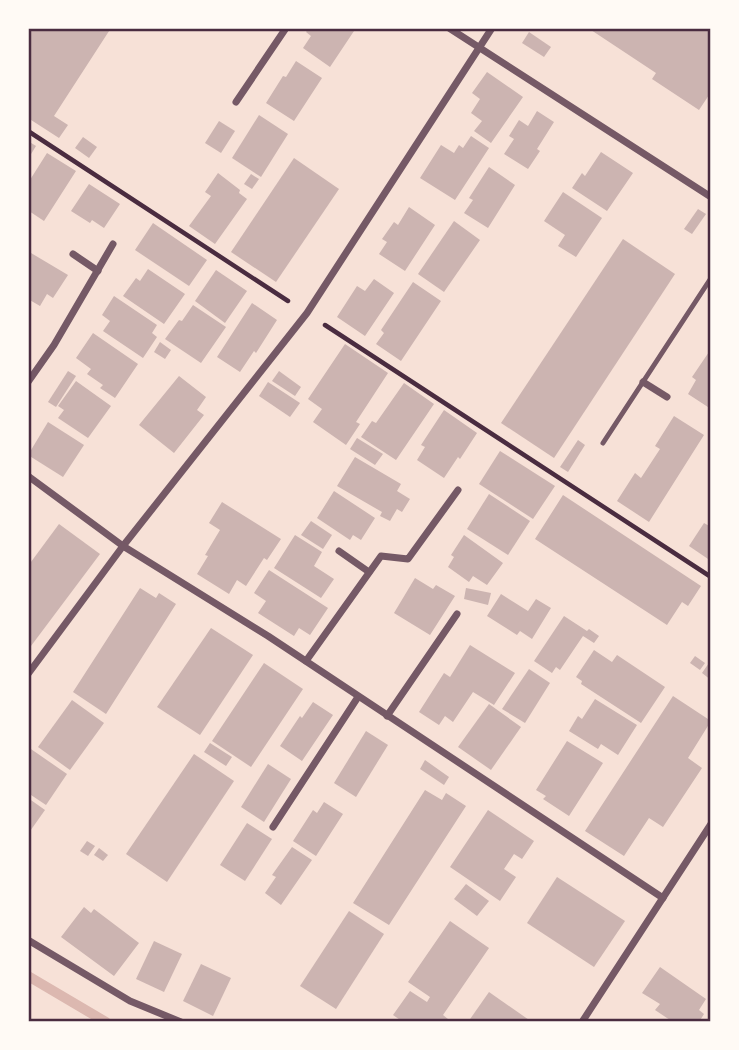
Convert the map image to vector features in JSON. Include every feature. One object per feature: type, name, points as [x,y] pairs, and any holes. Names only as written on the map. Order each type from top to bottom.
[{"type":"street","points":[[236,102],[286,28]]},
{"type":"street","points":[[449,28],[711,197]]},
{"type":"street","points":[[28,674],[123,546],[306,313],[492,28]]},
{"type":"street","points":[[28,382],[54,345],[113,244]]},
{"type":"street","points":[[73,254],[98,271]]},
{"type":"street","points":[[643,382],[667,397]]},
{"type":"street","points":[[28,476],[123,546],[306,661],[663,898]]},
{"type":"street","points":[[306,661],[381,556],[408,559],[458,490]]},
{"type":"street","points":[[339,551],[369,572]]},
{"type":"street","points":[[387,716],[457,614]]},
{"type":"street","points":[[273,827],[358,697]]},
{"type":"street","points":[[582,1022],[711,824]]},
{"type":"street","points":[[28,940],[130,1001],[181,1022]]},
{"type":"lane","points":[[603,443],[711,278]]},
{"type":"path","points":[[28,131],[711,578]]},
{"type":"building","points":[[28,28],[111,28],[54,116],[68,125],[59,138],[28,118]]},
{"type":"building","points":[[309,28],[356,28],[330,67],[303,48],[311,36],[306,32]]},
{"type":"building","points":[[588,28],[711,28],[711,92],[699,110],[652,79],[656,73]]},
{"type":"building","points":[[529,32],[551,47],[544,57],[522,43]]},
{"type":"building","points":[[296,61],[322,78],[294,121],[266,103]]},
{"type":"building","points":[[487,72],[523,97],[491,143],[474,131],[482,121],[471,113],[480,99],[472,93]]},
{"type":"building","points":[[537,111],[554,122],[528,169],[504,154],[514,139],[509,136],[519,120],[528,126]]},
{"type":"building","points":[[259,115],[288,134],[261,177],[232,158]]},
{"type":"building","points":[[219,121],[235,131],[221,153],[205,143]]},
{"type":"building","points":[[471,136],[489,148],[455,200],[420,178],[441,145],[454,153],[459,145],[463,148]]},
{"type":"building","points":[[83,137],[97,147],[89,158],[75,148]]},
{"type":"building","points":[[28,141],[36,146],[28,159]]},
{"type":"building","points":[[601,152],[633,173],[607,211],[572,188],[582,173],[585,176]]},
{"type":"building","points":[[47,153],[76,171],[44,221],[29,211],[31,207],[28,205],[28,183]]},
{"type":"building","points":[[294,158],[339,189],[276,282],[231,252]]},
{"type":"building","points":[[489,167],[515,185],[488,228],[464,213],[473,200],[469,198]]},
{"type":"building","points":[[218,173],[247,199],[215,244],[189,226],[211,196],[205,192]]},
{"type":"building","points":[[251,174],[259,179],[252,189],[244,184]]},
{"type":"building","points":[[89,184],[120,204],[104,228],[71,211]]},
{"type":"building","points":[[563,192],[602,218],[576,257],[558,246],[565,235],[544,221]]},
{"type":"building","points":[[409,207],[435,225],[405,271],[379,254],[387,242],[382,239],[394,222],[398,225]]},
{"type":"building","points":[[698,209],[706,214],[692,234],[684,229]]},
{"type":"building","points":[[454,221],[480,240],[444,292],[418,274]]},
{"type":"building","points":[[153,223],[207,260],[189,286],[135,250]]},
{"type":"building","points":[[623,239],[675,274],[554,458],[501,423]]},
{"type":"building","points":[[31,253],[68,275],[53,298],[47,294],[40,306],[28,299],[28,257]]},
{"type":"building","points":[[148,269],[185,294],[164,324],[123,296],[136,278],[140,281]]},
{"type":"building","points":[[216,270],[247,291],[225,323],[195,301]]},
{"type":"building","points":[[374,279],[394,293],[365,336],[337,317],[357,286],[365,291]]},
{"type":"building","points":[[413,282],[441,301],[401,361],[376,344],[384,333],[381,330]]},
{"type":"building","points":[[114,296],[157,325],[152,333],[157,337],[143,358],[103,331],[110,321],[102,315]]},
{"type":"building","points":[[252,303],[277,320],[240,372],[217,357]]},
{"type":"building","points":[[193,305],[226,327],[201,363],[165,339]]},
{"type":"building","points":[[93,333],[138,364],[115,398],[100,388],[103,385],[87,374],[91,369],[76,358]]},
{"type":"building","points":[[160,342],[171,350],[165,359],[154,352]]},
{"type":"building","points":[[345,344],[388,373],[356,422],[360,424],[346,445],[313,422],[322,409],[308,399]]},
{"type":"building","points":[[711,349],[711,409],[688,394],[696,380],[692,377]]},
{"type":"building","points":[[68,371],[76,376],[56,407],[48,402]]},
{"type":"building","points":[[279,371],[301,387],[295,396],[272,381]]},
{"type":"building","points":[[179,376],[206,397],[197,410],[204,415],[174,453],[139,425]]},
{"type":"building","points":[[76,381],[111,406],[88,438],[58,418],[64,410],[58,406]]},
{"type":"building","points":[[268,382],[300,403],[290,417],[259,396]]},
{"type":"building","points":[[404,383],[434,404],[396,460],[361,437],[372,421],[376,423]]},
{"type":"building","points":[[444,410],[477,433],[444,478],[417,460],[425,447],[421,445]]},
{"type":"building","points":[[674,416],[704,435],[649,522],[617,501],[635,473],[641,478],[660,449],[655,446]]},
{"type":"building","points":[[48,422],[84,445],[63,477],[28,455]]},
{"type":"building","points":[[357,438],[383,454],[375,465],[350,449]]},
{"type":"building","points":[[578,440],[585,445],[568,472],[560,467]]},
{"type":"building","points":[[500,451],[555,486],[533,519],[479,484]]},
{"type":"building","points":[[355,457],[401,484],[397,491],[410,499],[402,512],[397,509],[390,521],[380,516],[382,512],[337,486]]},
{"type":"building","points":[[334,491],[375,518],[361,540],[353,535],[350,540],[317,518]]},
{"type":"building","points":[[489,494],[530,521],[508,555],[467,529]]},
{"type":"building","points":[[563,495],[701,586],[688,606],[682,602],[667,625],[535,539]]},
{"type":"building","points":[[222,502],[281,539],[267,560],[264,558],[246,586],[237,580],[229,594],[197,574],[220,530],[209,523]]},
{"type":"building","points":[[311,521],[332,535],[323,549],[301,535]]},
{"type":"building","points":[[704,523],[711,527],[711,561],[689,546]]},
{"type":"building","points":[[59,524],[100,554],[28,650],[28,566]]},
{"type":"building","points":[[295,535],[322,552],[314,566],[334,579],[321,598],[274,568]]},
{"type":"building","points":[[464,535],[503,563],[487,585],[473,576],[469,582],[448,567],[454,557],[451,555]]},
{"type":"building","points":[[269,570],[328,608],[310,635],[299,628],[294,636],[258,613],[266,601],[254,593]]},
{"type":"building","points":[[415,578],[433,589],[436,585],[455,596],[430,635],[394,613]]},
{"type":"building","points":[[140,588],[156,598],[159,593],[176,604],[106,714],[73,692]]},
{"type":"building","points":[[466,588],[491,593],[488,605],[464,599]]},
{"type":"building","points":[[501,594],[528,611],[536,599],[551,608],[532,639],[520,631],[517,635],[487,616]]},
{"type":"building","points":[[564,616],[599,636],[594,643],[583,636],[560,670],[556,667],[552,673],[534,661]]},
{"type":"building","points":[[211,628],[253,655],[200,735],[157,707]]},
{"type":"building","points":[[470,645],[515,673],[494,705],[473,692],[453,722],[445,716],[439,725],[419,712],[444,673],[450,677]]},
{"type":"building","points":[[594,650],[612,662],[617,655],[665,687],[641,723],[581,684],[582,681],[576,677]]},
{"type":"building","points":[[695,656],[705,663],[700,670],[690,663]]},
{"type":"building","points":[[711,660],[711,680],[702,673]]},
{"type":"building","points":[[264,663],[303,689],[251,767],[212,741]]},
{"type":"building","points":[[529,669],[550,683],[525,723],[502,709]]},
{"type":"building","points":[[673,696],[711,721],[688,758],[702,768],[663,827],[649,818],[624,856],[585,831]]},
{"type":"building","points":[[595,699],[637,725],[618,755],[601,744],[598,749],[569,731],[578,716],[582,719]]},
{"type":"building","points":[[72,700],[104,723],[70,770],[38,747]]},
{"type":"building","points":[[313,702],[333,715],[302,761],[280,746]]},
{"type":"building","points":[[489,704],[521,727],[491,770],[458,747]]},
{"type":"building","points":[[366,731],[388,745],[356,797],[334,783]]},
{"type":"building","points":[[567,741],[603,763],[569,816],[543,799],[546,796],[536,790]]},
{"type":"building","points":[[210,743],[232,757],[226,766],[204,752]]},
{"type":"building","points":[[28,747],[67,774],[46,805],[28,793]]},
{"type":"building","points":[[194,754],[234,781],[167,882],[126,854]]},
{"type":"building","points":[[425,760],[449,777],[444,785],[420,769]]},
{"type":"building","points":[[268,764],[291,779],[264,822],[241,807]]},
{"type":"building","points":[[425,790],[442,800],[446,793],[466,806],[389,925],[353,903]]},
{"type":"building","points":[[28,798],[45,810],[28,834]]},
{"type":"building","points":[[324,802],[343,814],[316,856],[293,841],[313,810],[317,813]]},
{"type":"building","points":[[488,810],[534,841],[522,859],[514,854],[504,869],[516,877],[500,901],[450,867]]},
{"type":"building","points":[[247,823],[272,839],[245,881],[220,865]]},
{"type":"building","points":[[87,841],[95,846],[88,856],[80,851]]},
{"type":"building","points":[[292,847],[312,860],[281,905],[265,893],[276,877],[272,875]]},
{"type":"building","points":[[99,848],[108,855],[103,861],[94,855]]},
{"type":"building","points":[[557,877],[625,921],[594,967],[527,923]]},
{"type":"building","points":[[466,884],[489,901],[477,916],[454,899]]},
{"type":"building","points":[[84,907],[91,913],[94,909],[139,943],[114,976],[61,937]]},
{"type":"building","points":[[349,911],[384,934],[336,1009],[300,986]]},
{"type":"building","points":[[450,921],[489,948],[443,1015],[448,1019],[445,1022],[403,1022],[393,1015],[410,991],[427,1002],[430,997],[408,982]]},
{"type":"building","points":[[154,941],[182,954],[164,992],[136,979]]},
{"type":"building","points":[[201,964],[231,978],[213,1016],[183,1001]]},
{"type":"building","points":[[660,967],[706,999],[699,1010],[704,1014],[699,1022],[673,1022],[655,1010],[660,1004],[642,993]]},
{"type":"building","points":[[489,992],[532,1022],[468,1022]]},
{"type":"waterway","points":[[28,976],[106,1022]]}]
